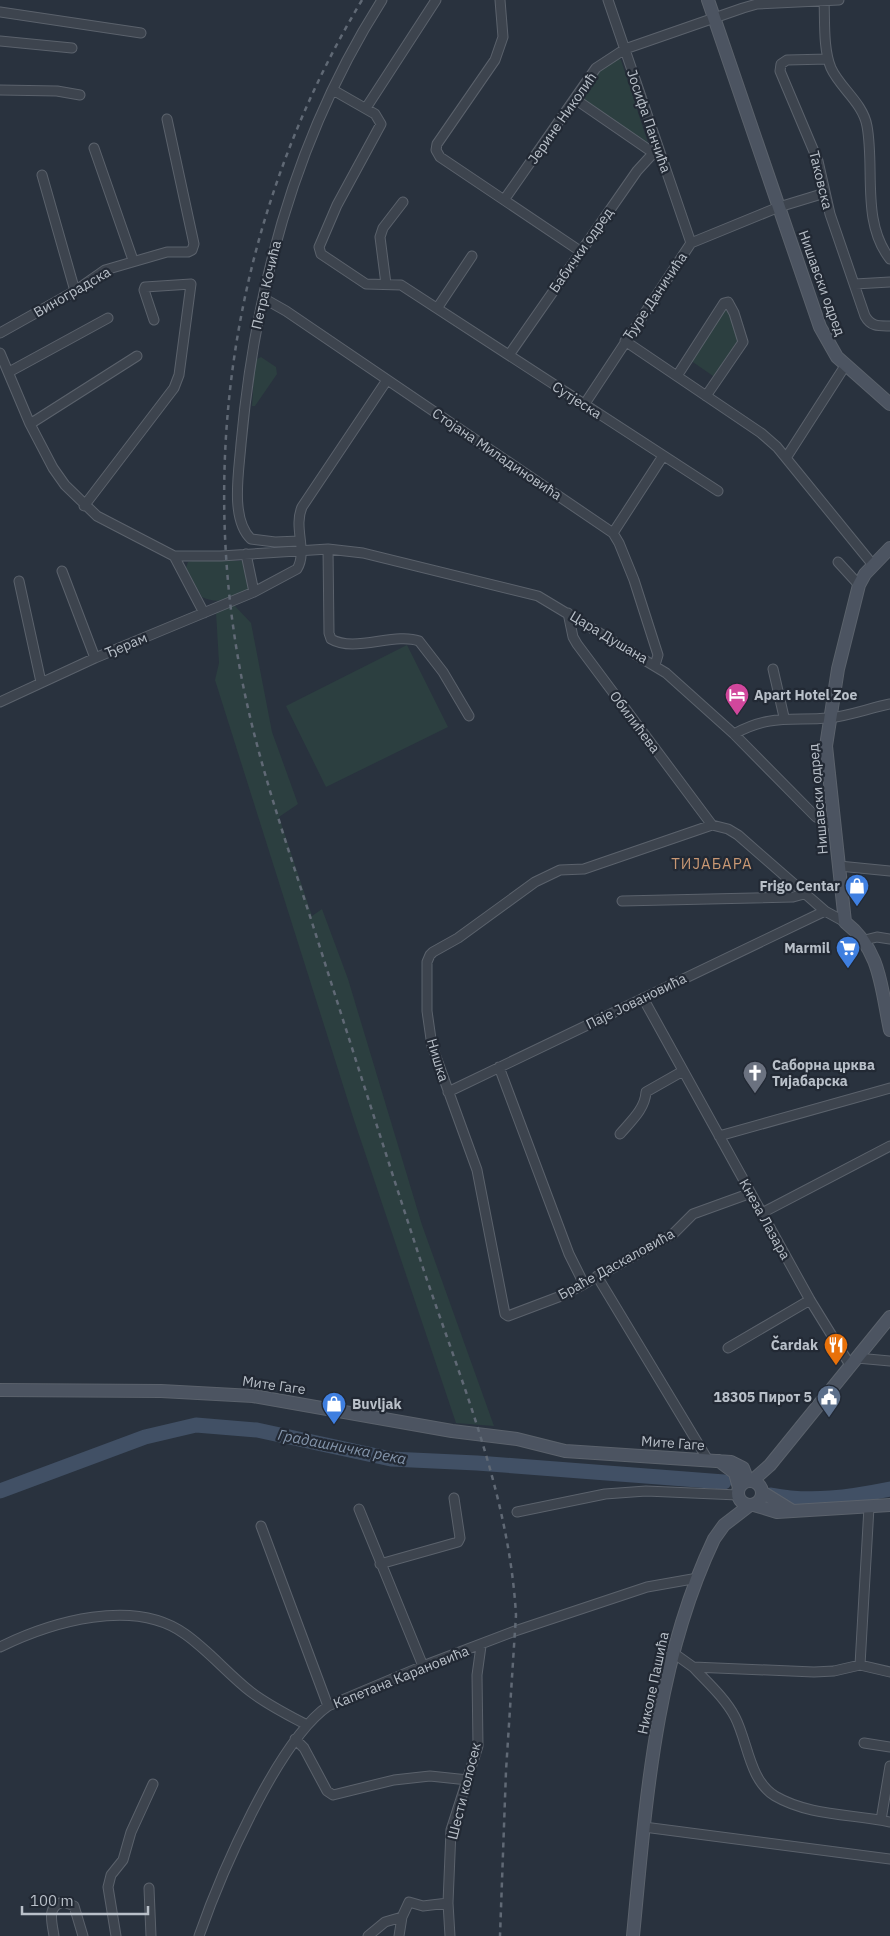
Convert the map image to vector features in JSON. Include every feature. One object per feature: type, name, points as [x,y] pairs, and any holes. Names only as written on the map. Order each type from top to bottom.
[{"type":"main road","name":"Нишавски одред","points":[[708,0],[820,326],[830,347],[845,366],[890,404]]},
{"type":"main road","name":"Нишавски одред","points":[[845,922],[826,755],[830,718],[838,669],[859,585],[890,548]]},
{"type":"main road","points":[[845,922],[865,940],[886,985],[890,1030]]},
{"type":"main road","name":"Николе Пашића","points":[[633,1936],[644,1827],[661,1703],[672,1652],[714,1539],[724,1525],[728,1514],[890,1317]]},
{"type":"main road","name":"Мите Гаге","points":[[0,1390],[161,1391],[253,1396],[452,1431],[518,1439],[565,1451],[736,1463],[749,1490]]},
{"type":"main road","name":"Мите Гаге","points":[[714,1460],[735,1474],[749,1490]]},
{"type":"main road","points":[[766,1468],[749,1490],[791,1510],[890,1505]]},
{"type":"street","name":"Петра Кочића","points":[[300,545],[250,539],[240,525],[238,478],[254,333],[286,203],[333,90],[366,25],[382,0]]},
{"type":"street","points":[[366,108],[436,0]]},
{"type":"street","points":[[500,0],[503,37],[495,60],[437,144],[436,150],[440,157],[580,251]]},
{"type":"street","name":"Јосифа Панчића","points":[[608,0],[625,49],[655,150],[691,243]]},
{"type":"street","name":"Јерине Николић","points":[[504,200],[596,68],[625,49],[757,4],[839,0]]},
{"type":"street","points":[[824,1],[828,58],[832,69],[866,121],[874,226],[881,245],[890,259]]},
{"type":"street","points":[[0,12],[141,33]]},
{"type":"street","points":[[0,41],[72,48]]},
{"type":"street","name":"Таковска","points":[[828,58],[787,60],[781,64],[780,71],[818,161],[837,238],[868,323],[874,326],[890,326]]},
{"type":"street","points":[[0,90],[57,91],[80,95]]},
{"type":"street","name":"Сутјеска","points":[[333,90],[366,108],[379,118],[380,126],[362,155],[337,205],[319,250],[321,254],[366,284],[401,285],[438,307],[584,405],[718,491]]},
{"type":"street","name":"Јосифа Панчића","points":[[575,99],[655,150]]},
{"type":"street","name":"Виноградска","points":[[0,333],[75,291],[105,270],[133,260],[166,252],[188,252],[193,247],[167,119]]},
{"type":"street","points":[[94,148],[133,260]]},
{"type":"street","name":"Бабички одред","points":[[509,355],[580,251],[655,150]]},
{"type":"street","points":[[42,175],[75,291]]},
{"type":"street","points":[[779,207],[825,193]]},
{"type":"street","points":[[386,284],[380,237],[383,228],[403,202]]},
{"type":"street","name":"Ђуре Даничића","points":[[584,405],[691,243],[779,207]]},
{"type":"street","points":[[438,307],[472,256]]},
{"type":"street","points":[[854,284],[890,282]]},
{"type":"street","points":[[84,506],[174,388],[179,374],[191,284],[145,287],[144,290],[154,320]]},
{"type":"street","name":"Стојана Миладиновића","points":[[262,298],[388,380],[613,533],[620,543],[644,608],[658,655],[655,665]]},
{"type":"street","points":[[677,376],[724,303],[728,302],[737,321],[743,342],[706,396]]},
{"type":"street","points":[[9,372],[108,318]]},
{"type":"street","points":[[626,341],[761,433],[786,458],[873,566]]},
{"type":"street","points":[[0,354],[30,424],[53,468],[84,506],[116,528],[174,556],[246,554],[300,545]]},
{"type":"street","points":[[30,424],[137,356]]},
{"type":"street","points":[[786,458],[845,366]]},
{"type":"street","points":[[246,554],[254,592],[297,569],[300,563],[300,545],[297,524],[302,507],[388,380]]},
{"type":"street","points":[[613,533],[663,456]]},
{"type":"street","name":"Цара Душана","points":[[300,545],[363,553],[538,596],[655,665],[688,691],[734,734],[816,817],[835,826]]},
{"type":"street","points":[[328,548],[329,632],[331,639],[341,643],[419,641],[444,672],[469,716]]},
{"type":"street","points":[[174,556],[204,614]]},
{"type":"street","points":[[838,562],[859,585]]},
{"type":"street","points":[[62,571],[95,658]]},
{"type":"street","points":[[19,581],[41,682]]},
{"type":"street","name":"Ђерам","points":[[0,702],[95,658],[254,592]]},
{"type":"street","name":"Обилићева","points":[[568,613],[573,636],[577,644],[712,825]]},
{"type":"street","points":[[773,669],[784,718]]},
{"type":"street","points":[[734,734],[767,720],[830,718],[890,704]]},
{"type":"street","points":[[712,825],[728,829],[738,835],[804,894],[825,911],[845,922]]},
{"type":"street","name":"Нишка","points":[[505,1314],[477,1170],[432,1046],[426,991],[430,955],[458,938],[535,882],[560,870],[584,869],[712,825]]},
{"type":"street","points":[[840,866],[890,870]]},
{"type":"street","points":[[622,901],[793,897],[804,894]]},
{"type":"street","name":"Паје Јовановића","points":[[448,1092],[825,911]]},
{"type":"street","points":[[865,940],[878,937],[890,938]]},
{"type":"street","name":"Кнеза Лазара","points":[[643,998],[810,1300],[853,1362]]},
{"type":"street","points":[[499,1067],[569,1254],[584,1284]]},
{"type":"street","points":[[620,1134],[646,1102],[646,1092],[683,1071]]},
{"type":"street","points":[[719,1136],[890,1088]]},
{"type":"street","points":[[762,1213],[890,1146]]},
{"type":"street","name":"Браће Даскаловића","points":[[505,1314],[512,1316],[584,1284],[673,1234],[693,1214],[751,1193]]},
{"type":"street","points":[[597,1276],[714,1460]]},
{"type":"street","points":[[728,1348],[810,1300]]},
{"type":"street","points":[[853,1362],[890,1360]]},
{"type":"street","points":[[517,1512],[605,1494],[646,1491],[749,1490]]},
{"type":"street","points":[[380,1564],[458,1542],[460,1538],[454,1498]]},
{"type":"street","points":[[860,1665],[869,1507]]},
{"type":"street","points":[[359,1509],[423,1666]]},
{"type":"street","points":[[261,1526],[328,1706]]},
{"type":"street","name":"Капетана Карановића","points":[[200,1936],[217,1889],[253,1812],[295,1740],[307,1724],[328,1706],[423,1666],[481,1646],[515,1631],[647,1587],[698,1578]]},
{"type":"street","points":[[0,1647],[22,1636],[62,1623],[116,1615],[139,1617],[164,1623],[185,1633],[252,1693],[307,1724]]},
{"type":"street","name":"Шести колосек","points":[[450,1936],[448,1903],[451,1830],[478,1746],[478,1675],[481,1646]]},
{"type":"street","points":[[672,1652],[693,1667],[734,1715],[757,1777],[775,1796],[812,1809],[886,1821],[890,1766]]},
{"type":"street","points":[[693,1667],[814,1672],[834,1671],[860,1665],[890,1672]]},
{"type":"street","points":[[295,1740],[304,1748],[327,1791],[333,1795],[394,1780],[430,1776],[468,1780]]},
{"type":"street","points":[[864,1743],[890,1747]]},
{"type":"street","points":[[116,1936],[108,1887],[111,1875],[123,1860],[128,1839],[152,1784]]},
{"type":"street","points":[[644,1827],[890,1859]]},
{"type":"street","points":[[149,1888],[151,1936]]},
{"type":"street","points":[[54,1936],[51,1914],[54,1907],[64,1902],[74,1906],[83,1936]]},
{"type":"street","points":[[399,1936],[402,1917],[409,1902],[423,1906],[448,1903]]},
{"type":"street","points":[[368,1936],[386,1922],[402,1917]]},
{"type":"shaded area","points":[[619,59],[621,60],[648,143],[580,100],[600,70]]},
{"type":"shaded area","points":[[729,298],[741,340],[716,378],[687,358]]},
{"type":"shaded area","points":[[261,357],[276,367],[277,374],[255,406],[252,406],[255,360]]},
{"type":"shaded area","points":[[195,560],[244,561],[251,588],[228,599],[215,601],[202,597],[186,568],[188,562]]},
{"type":"shaded area","points":[[234,605],[251,623],[272,732],[298,804],[279,817],[312,916],[322,909],[348,979],[422,1225],[494,1426],[456,1423],[354,1120],[215,680],[219,663],[216,612]]},
{"type":"shaded area","points":[[407,645],[448,727],[326,787],[286,706]]},
{"type":"waterway","name":"Градашничка река","points":[[0,1491],[145,1437],[196,1425],[257,1430],[391,1459],[477,1463],[724,1482]]},
{"type":"waterway","name":"Градашничка река","points":[[771,1495],[816,1499],[890,1489]]},
{"type":"railway","points":[[362,0],[321,76],[287,154],[260,235],[241,318],[229,402],[224,487],[227,573],[238,658],[262,763],[422,1265],[481,1437],[504,1525],[512,1570],[516,1615],[506,1771],[500,1936]]},
{"type":"place","name":"Apart Hotel Zoe","points":[[737,716]]},
{"type":"place","name":"Frigo Centar","points":[[857,907]]},
{"type":"place","name":"Marmil","points":[[848,969]]},
{"type":"place","name":"Саборна црква Тијабарска","points":[[755,1094]]},
{"type":"place","name":"Čardak","points":[[836,1366]]},
{"type":"place","name":"18305 Пирот 5","points":[[829,1418]]},
{"type":"place","name":"Buvljak","points":[[334,1425]]},
{"type":"district","name":"ТИЈАБАРА","points":[[712,864]]}]
